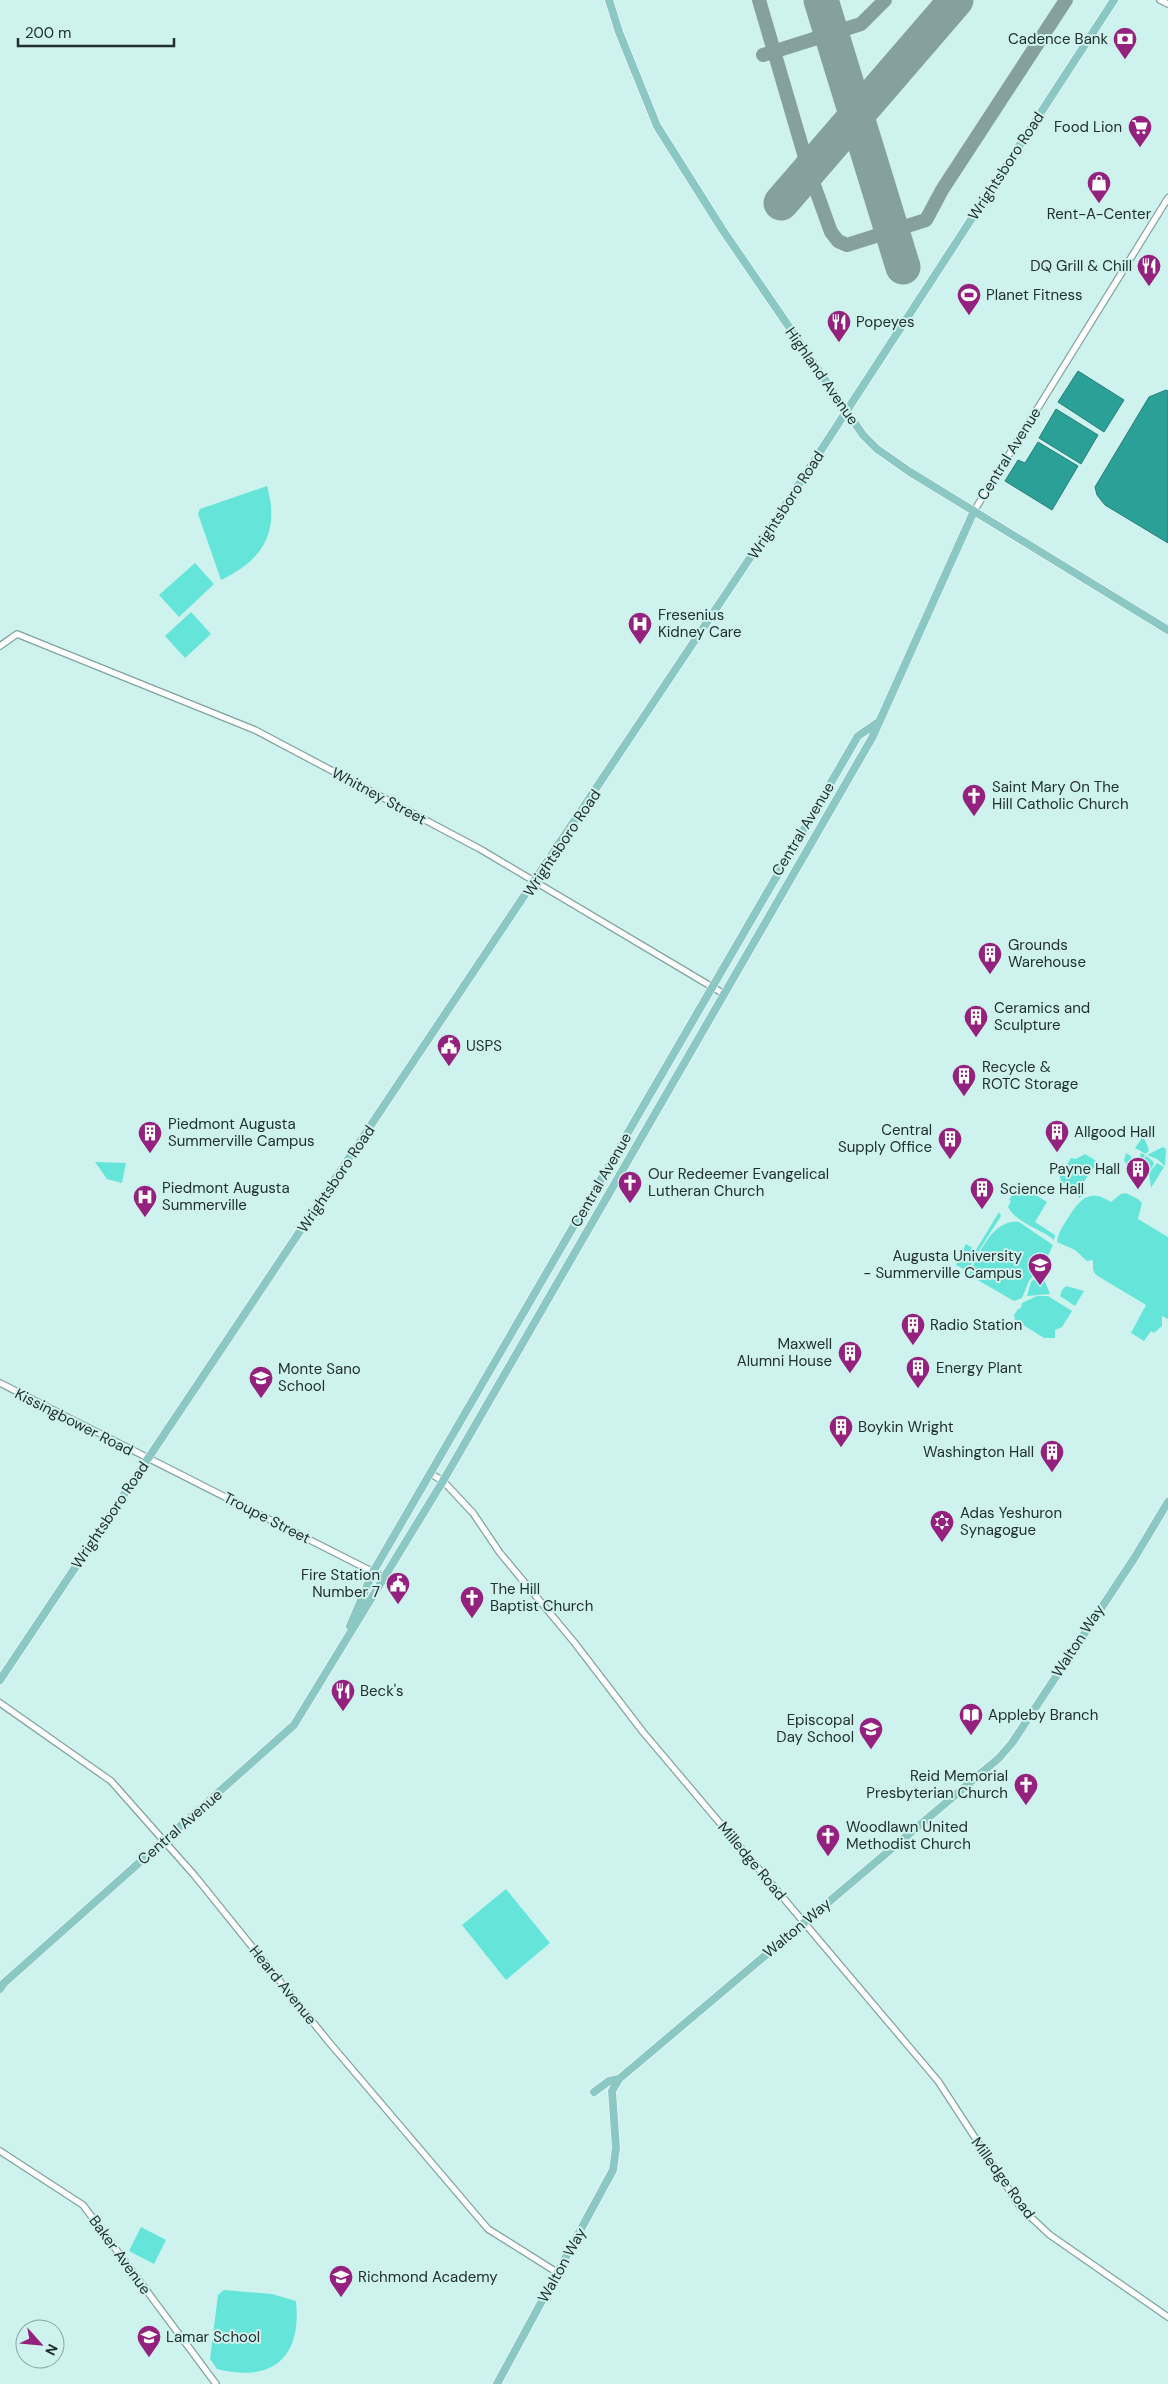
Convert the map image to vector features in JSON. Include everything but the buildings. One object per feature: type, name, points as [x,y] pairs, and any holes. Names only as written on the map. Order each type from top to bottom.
[{"type":"main road","name":"Highland Avenue","points":[[610,0],[619,32],[656,126],[722,229],[846,412],[877,449],[1168,630]]},
{"type":"main road","name":"Wrightsboro Road","points":[[0,1680],[536,882],[846,412],[1114,0]]},
{"type":"main road","name":"Central Avenue","points":[[0,1989],[4,1982],[294,1726],[443,1482],[872,738],[877,723],[974,511]]},
{"type":"main road","name":"Central Avenue","points":[[340,1648],[373,1572],[712,987],[858,736],[877,723]]},
{"type":"main road","name":"Walton Way","points":[[497,2384],[613,2170],[616,2148],[612,2091],[619,2079],[999,1758],[1012,1743],[1135,1557],[1168,1502]]},
{"type":"main road","points":[[594,2092],[609,2081],[619,2079]]},
{"type":"street","points":[[1160,0],[1168,4]]},
{"type":"street","name":"Central Avenue","points":[[974,511],[1168,198]]},
{"type":"street","name":"Whitney Street","points":[[0,646],[18,634],[254,730],[480,850],[724,994]]},
{"type":"street","name":"Kissingbower Road","points":[[0,1383],[148,1459]]},
{"type":"street","name":"Troupe Street","points":[[148,1459],[385,1578]]},
{"type":"street","name":"Milledge Road","points":[[431,1474],[443,1482],[474,1513],[500,1553],[574,1642],[643,1732],[938,2081],[1021,2208],[1050,2235],[1168,2318]]},
{"type":"street","name":"Heard Avenue","points":[[0,1704],[103,1774],[135,1807],[200,1883],[334,2049],[488,2230],[558,2273]]},
{"type":"street","name":"Baker Avenue","points":[[0,2151],[83,2205],[216,2384]]},
{"type":"shaded area","points":[[1078,371],[1124,400],[1104,432],[1058,402]]},
{"type":"shaded area","points":[[1166,390],[1168,391],[1168,543],[1105,505],[1097,495],[1095,487],[1149,397]]},
{"type":"shaded area","points":[[1056,409],[1098,435],[1081,464],[1039,438]]},
{"type":"shaded area","points":[[1038,442],[1078,466],[1052,510],[1005,481],[1018,460],[1025,463]]},
{"type":"shaded area","points":[[267,486],[271,517],[265,543],[248,563],[221,580],[198,514],[200,509]]},
{"type":"shaded area","points":[[195,563],[214,584],[179,617],[159,595]]},
{"type":"shaded area","points":[[191,612],[211,634],[185,658],[165,636]]},
{"type":"shaded area","points":[[1142,1138],[1145,1140],[1149,1150],[1146,1154],[1135,1148]]},
{"type":"shaded area","points":[[1163,1147],[1166,1149],[1165,1166],[1157,1159],[1147,1155]]},
{"type":"shaded area","points":[[1126,1153],[1131,1156],[1134,1162],[1139,1160],[1141,1153],[1145,1155],[1135,1172],[1128,1168],[1124,1160]]},
{"type":"shaded area","points":[[1085,1154],[1098,1162],[1082,1184],[1086,1194],[1079,1198],[1073,1187],[1064,1183],[1061,1184],[1060,1176],[1071,1158],[1076,1159]]},
{"type":"shaded area","points":[[1146,1156],[1154,1164],[1148,1173],[1134,1177]]},
{"type":"shaded area","points":[[95,1162],[126,1163],[122,1183],[107,1179]]},
{"type":"shaded area","points":[[1157,1163],[1164,1167],[1151,1188],[1149,1173]]},
{"type":"shaded area","points":[[1019,1185],[1047,1202],[1035,1222],[1055,1235],[1054,1240],[1018,1218],[1008,1207],[1011,1201],[1009,1200]]},
{"type":"shaded area","points":[[1126,1193],[1142,1203],[1138,1219],[1168,1237],[1168,1319],[1162,1316],[1162,1326],[1154,1333],[1151,1331],[1144,1341],[1131,1333],[1146,1305],[1096,1275],[1093,1270],[1093,1260],[1087,1261],[1075,1250],[1057,1242],[1058,1236],[1072,1211],[1081,1201],[1091,1196],[1097,1196],[1111,1202],[1121,1194]]},
{"type":"shaded area","points":[[999,1212],[1001,1216],[974,1258],[971,1257],[970,1261],[972,1263],[967,1271],[956,1265],[966,1244],[976,1250]]},
{"type":"shaded area","points":[[1019,1222],[1053,1245],[1046,1260],[1029,1281],[1022,1298],[1014,1301],[969,1275],[987,1240],[994,1232],[1001,1226]]},
{"type":"shaded area","points":[[1041,1272],[1050,1294],[1027,1296],[1031,1282]]},
{"type":"shaded area","points":[[1066,1286],[1084,1291],[1075,1306],[1060,1296]]},
{"type":"shaded area","points":[[1037,1296],[1048,1296],[1072,1311],[1062,1327],[1055,1330],[1055,1338],[1044,1338],[1015,1320],[1014,1315],[1021,1308],[1022,1303]]},
{"type":"shaded area","points":[[506,1889],[550,1943],[506,1980],[462,1925]]},
{"type":"shaded area","points":[[141,2227],[166,2240],[154,2264],[129,2251]]},
{"type":"shaded area","points":[[224,2290],[272,2294],[296,2301],[297,2321],[294,2338],[288,2351],[279,2362],[268,2369],[253,2372],[217,2369],[210,2359],[218,2295]]},
{"type":"taxiway","points":[[759,0],[809,171],[831,232],[838,241],[847,245],[926,220],[942,190],[1066,0]]},
{"type":"taxiway","points":[[763,55],[861,24],[885,0]]},
{"type":"runway","points":[[821,0],[903,267]]},
{"type":"runway","points":[[781,203],[956,0]]},
{"type":"place","name":"Cadence Bank","points":[[1125,60]]},
{"type":"place","name":"Food Lion","points":[[1140,148]]},
{"type":"place","name":"Rent-A-Center","points":[[1099,204]]},
{"type":"place","name":"DQ Grill & Chill","points":[[1149,287]]},
{"type":"place","name":"Planet Fitness","points":[[969,316]]},
{"type":"place","name":"Popeyes","points":[[839,343]]},
{"type":"place","name":"Fresenius Kidney Care","points":[[640,645]]},
{"type":"place","name":"Saint Mary On The Hill Catholic Church","points":[[974,817]]},
{"type":"place","name":"Grounds Warehouse","points":[[990,975]]},
{"type":"place","name":"Ceramics and Sculpture","points":[[976,1038]]},
{"type":"place","name":"USPS","points":[[449,1067]]},
{"type":"place","name":"Recycle & ROTC Storage","points":[[964,1097]]},
{"type":"place","name":"Allgood Hall","points":[[1057,1153]]},
{"type":"place","name":"Piedmont Augusta Summerville Campus","points":[[150,1154]]},
{"type":"place","name":"Central Supply Office","points":[[950,1160]]},
{"type":"place","name":"Payne Hall","points":[[1138,1190]]},
{"type":"place","name":"Our Redeemer Evangelical Lutheran Church","points":[[630,1204]]},
{"type":"place","name":"Science Hall","points":[[982,1210]]},
{"type":"place","name":"Piedmont Augusta Summerville","points":[[145,1218]]},
{"type":"place","name":"Augusta University - Summerville Campus","points":[[1040,1286]]},
{"type":"place","name":"Radio Station","points":[[913,1346]]},
{"type":"place","name":"Maxwell Alumni House","points":[[850,1374]]},
{"type":"place","name":"Energy Plant","points":[[918,1389]]},
{"type":"place","name":"Monte Sano School","points":[[261,1399]]},
{"type":"place","name":"Boykin Wright","points":[[841,1448]]},
{"type":"place","name":"Washington Hall","points":[[1052,1473]]},
{"type":"place","name":"Adas Yeshuron Synagogue","points":[[942,1543]]},
{"type":"place","name":"Fire Station Number 7","points":[[398,1605]]},
{"type":"place","name":"The Hill Baptist Church","points":[[472,1619]]},
{"type":"place","name":"Beck's","points":[[343,1712]]},
{"type":"place","name":"Appleby Branch","points":[[971,1736]]},
{"type":"place","name":"Episcopal Day School","points":[[871,1750]]},
{"type":"place","name":"Reid Memorial Presbyterian Church","points":[[1026,1806]]},
{"type":"place","name":"Woodlawn United Methodist Church","points":[[828,1857]]},
{"type":"place","name":"Richmond Academy","points":[[341,2298]]},
{"type":"place","name":"Lamar School","points":[[149,2358]]}]
